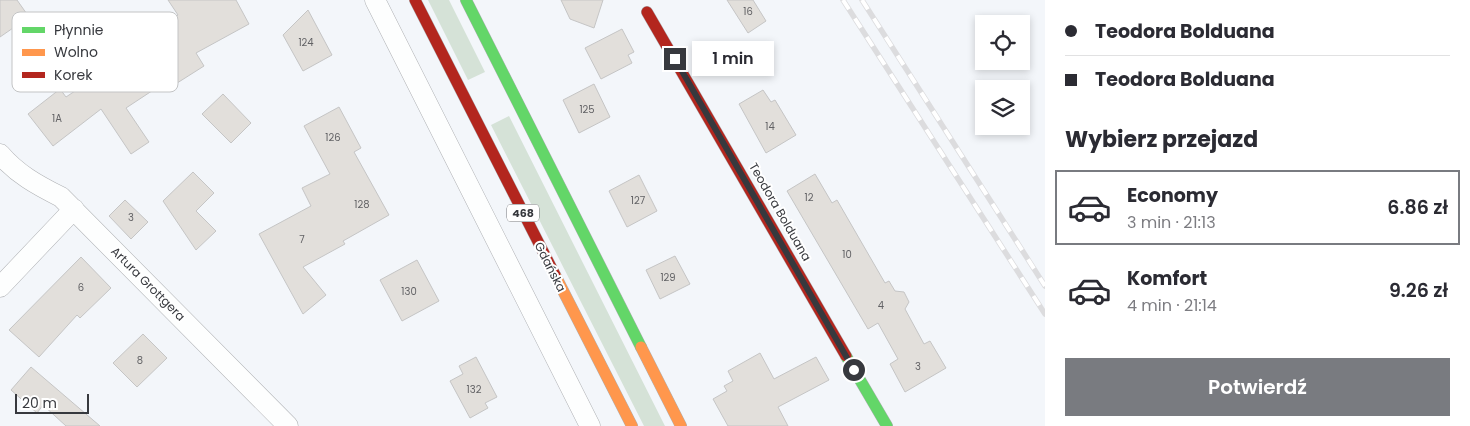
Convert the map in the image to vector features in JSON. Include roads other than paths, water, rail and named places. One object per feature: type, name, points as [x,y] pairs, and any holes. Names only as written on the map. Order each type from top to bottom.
[{"type":"main road","name":"Gdańska","points":[[415,0],[632,426]]},
{"type":"main road","points":[[466,0],[681,426]]},
{"type":"main road","name":"Teodora Bolduana","points":[[647,12],[887,426]]},
{"type":"street","points":[[375,0],[590,426]]},
{"type":"street","name":"Artura Grottgera","points":[[0,154],[12,169],[60,197],[74,210],[288,426]]},
{"type":"street","points":[[0,287],[74,210]]},
{"type":"railway","points":[[843,0],[1045,314]]},
{"type":"railway","points":[[862,0],[1045,286]]}]
